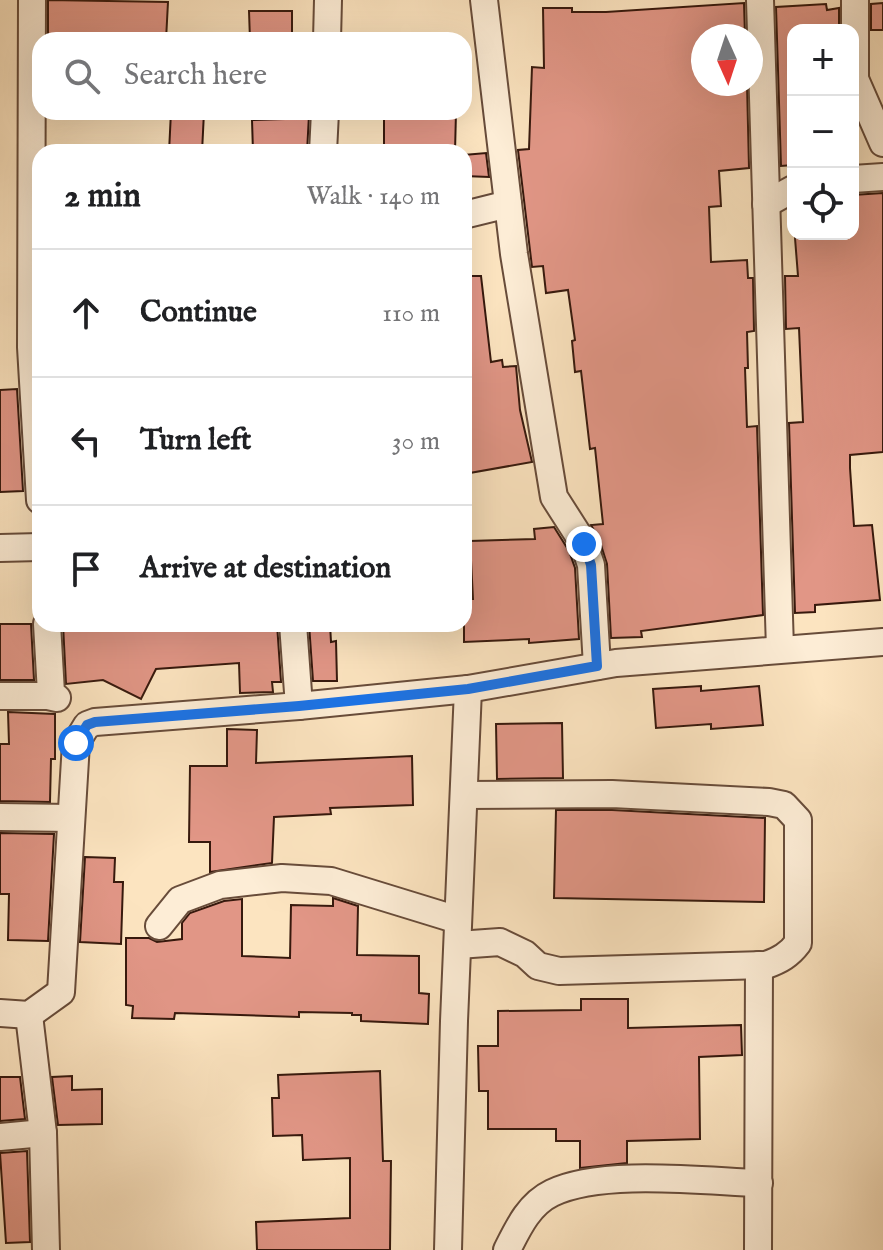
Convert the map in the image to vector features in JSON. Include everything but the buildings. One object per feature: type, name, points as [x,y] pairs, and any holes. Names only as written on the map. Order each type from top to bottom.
[{"type":"street","points":[[32,0],[32,360]]},
{"type":"street","points":[[327,32],[328,0]]},
{"type":"street","points":[[484,0],[508,204],[554,497],[584,544],[591,565],[597,666]]},
{"type":"street","points":[[760,0],[780,649]]},
{"type":"street","points":[[855,0],[855,79],[883,143]]},
{"type":"street","points":[[323,144],[325,120]]},
{"type":"street","points":[[859,179],[883,177]]},
{"type":"street","points":[[766,204],[787,192]]},
{"type":"street","points":[[472,213],[508,204]]},
{"type":"street","points":[[0,548],[32,547]]},
{"type":"street","points":[[47,632],[51,693],[79,736]]},
{"type":"street","points":[[294,632],[299,706]]},
{"type":"street","points":[[0,1013],[29,1015],[61,992],[76,743],[87,725],[468,689],[597,666],[883,642]]},
{"type":"street","points":[[448,1250],[468,689]]},
{"type":"street","points":[[0,696],[57,698]]},
{"type":"street","points":[[159,926],[180,900],[220,885],[282,878],[331,881],[458,933],[500,942],[525,954],[538,966],[559,971],[759,965],[780,960],[798,943],[798,820],[784,805],[612,794],[464,795]]},
{"type":"street","points":[[0,817],[71,818]]},
{"type":"street","points":[[758,1250],[759,965]]},
{"type":"street","points":[[29,1015],[43,1133],[46,1250]]},
{"type":"street","points":[[0,1137],[43,1133]]},
{"type":"street","points":[[507,1250],[526,1214],[550,1194],[585,1182],[759,1183]]},
{"type":"route","points":[[76,743],[87,725],[95,722],[468,689],[597,666],[591,565],[584,544]]}]
